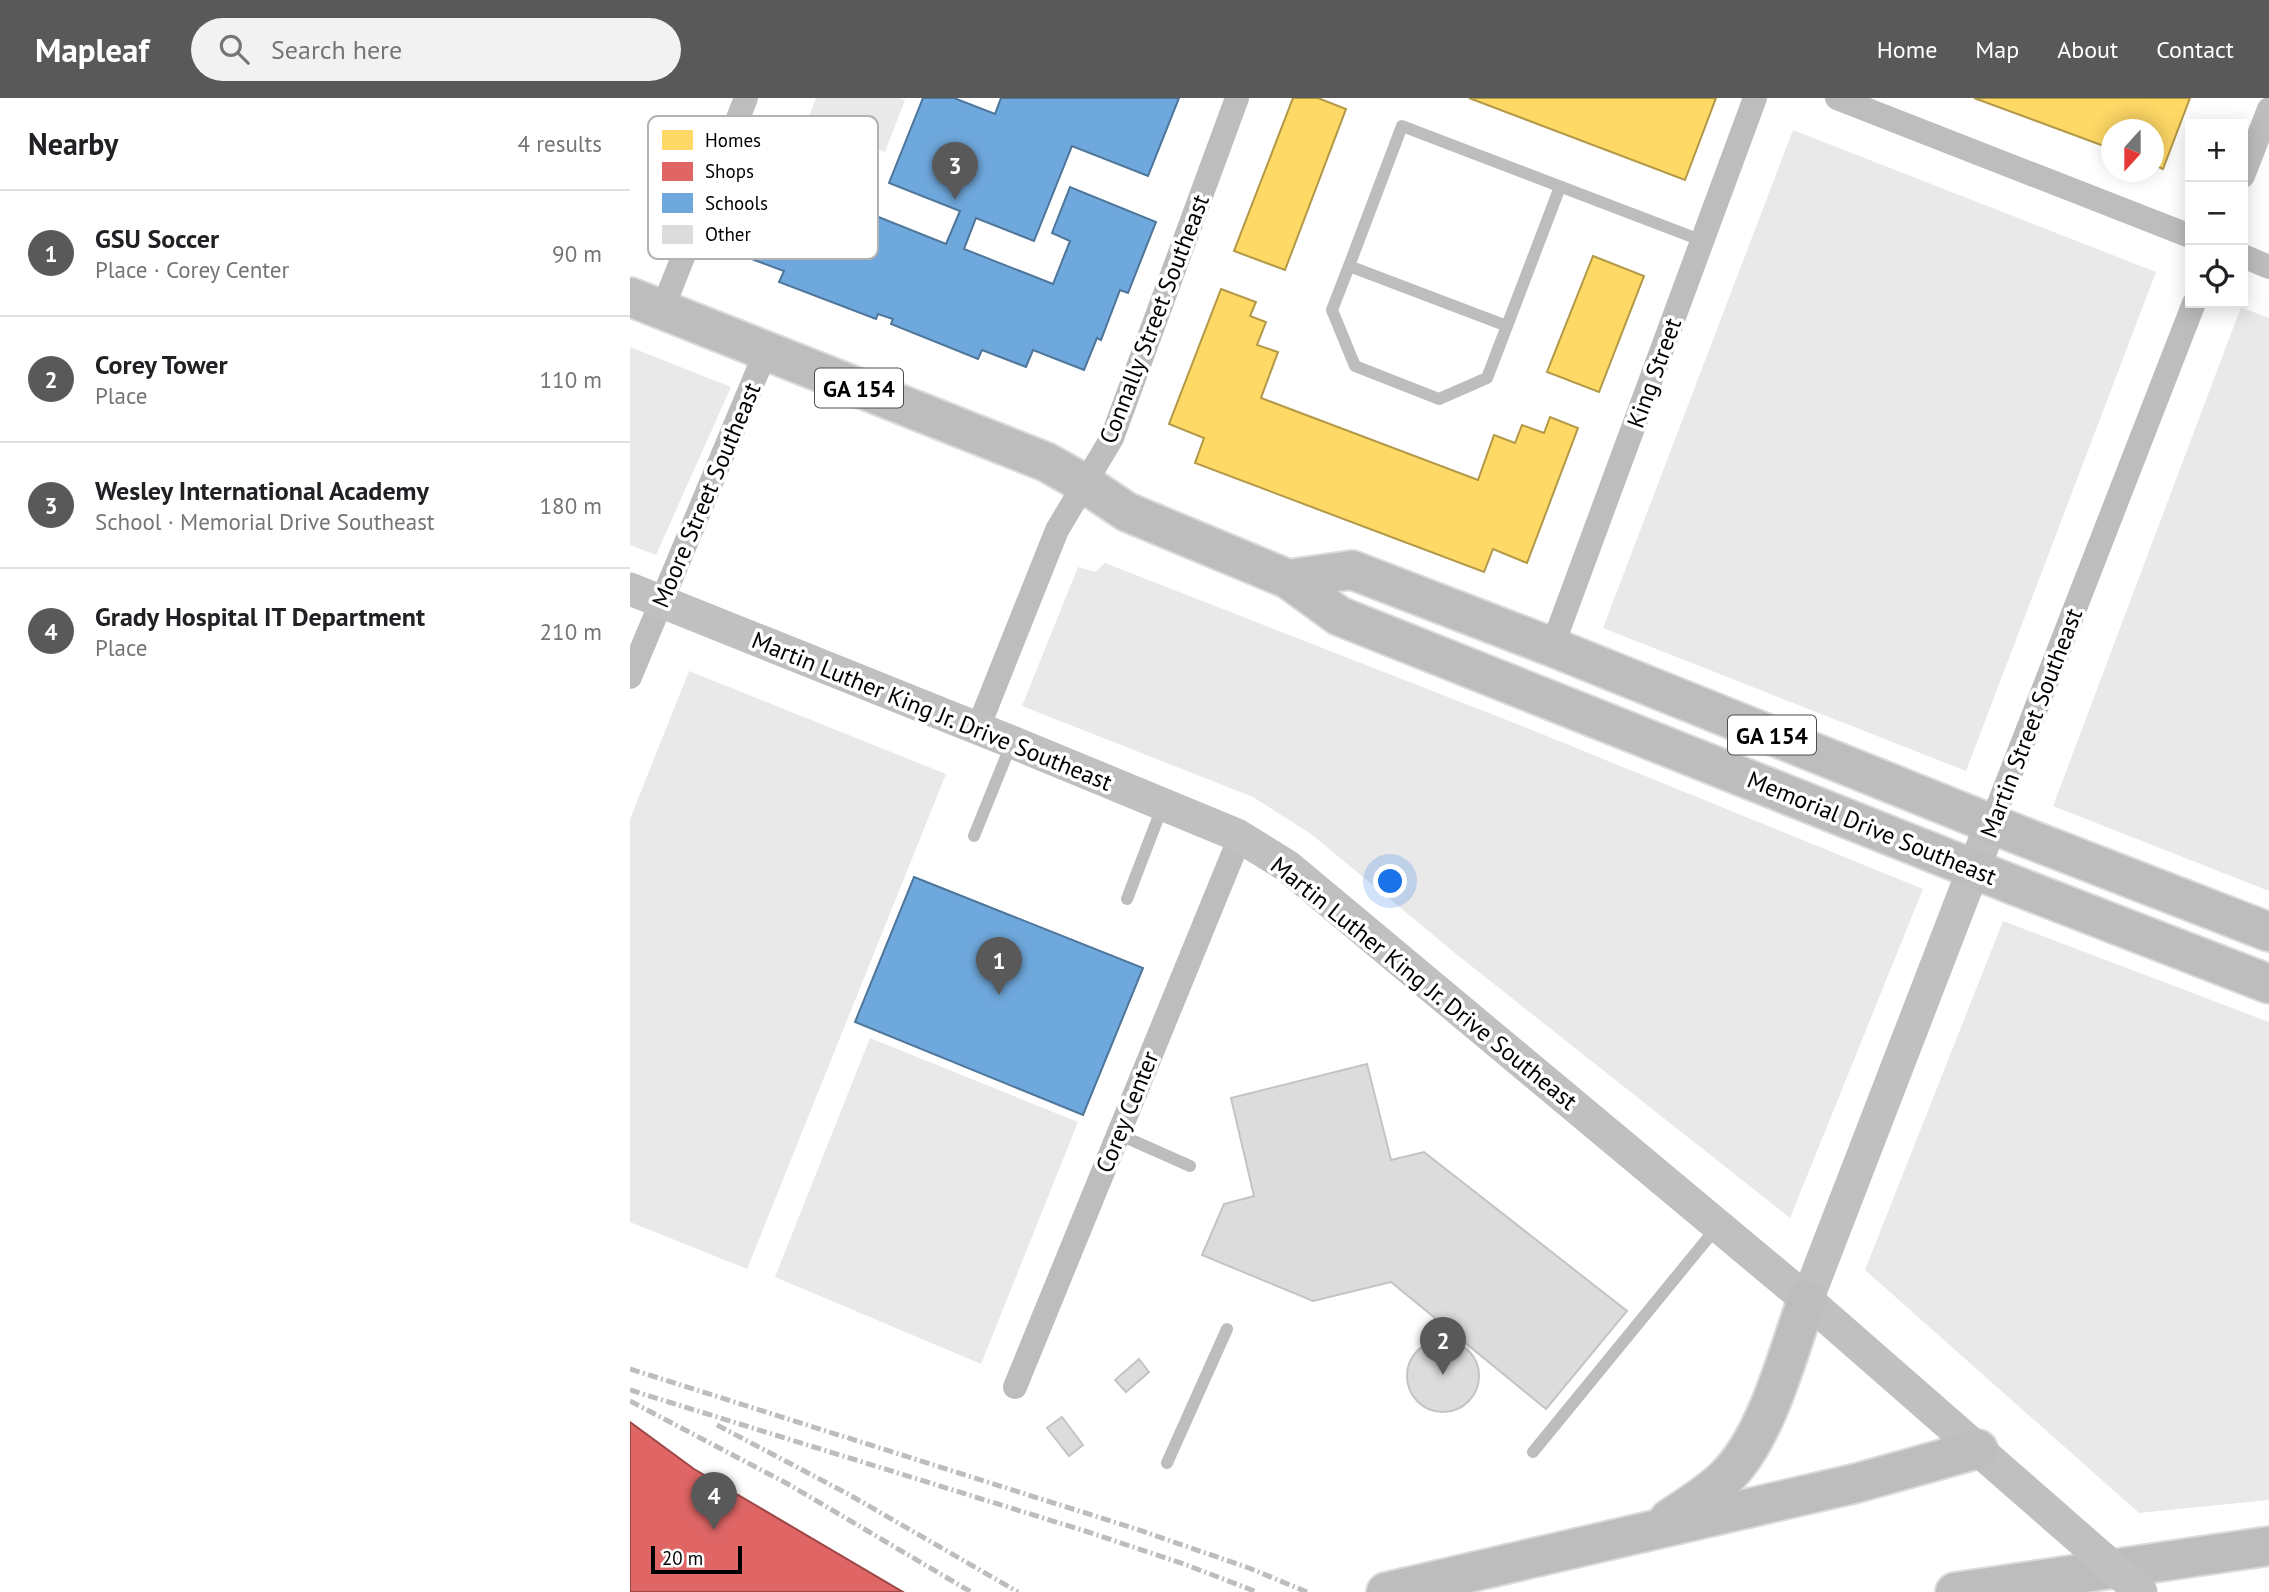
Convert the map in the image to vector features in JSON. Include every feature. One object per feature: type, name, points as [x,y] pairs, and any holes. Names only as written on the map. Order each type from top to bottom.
[{"type":"main road","name":"Memorial Drive Southeast","points":[[646,303],[1046,462],[1127,512],[1288,579],[1339,616],[2269,984]]},
{"type":"main road","name":"Memorial Drive Southeast","points":[[1288,579],[1352,570],[2269,932]]},
{"type":"main road","name":"Martin Luther King Jr. Drive Southeast","points":[[630,589],[978,728],[1240,837],[1287,866],[1807,1300],[2141,1592]]},
{"type":"main road","name":"Martin Street Southeast","points":[[1807,1300],[1991,824]]},
{"type":"main road","points":[[1654,1530],[1726,1477],[1751,1447],[1807,1300]]},
{"type":"main road","points":[[1386,1592],[1857,1483],[1978,1449]]},
{"type":"main road","points":[[1955,1592],[2269,1546]]},
{"type":"street","points":[[737,116],[746,98]]},
{"type":"street","name":"Connally Street Southeast","points":[[978,728],[1057,530],[1112,438],[1237,98]]},
{"type":"street","name":"King Street","points":[[1552,647],[1755,98]]},
{"type":"street","points":[[1837,98],[2185,234]]},
{"type":"street","points":[[2248,163],[2269,108]]},
{"type":"street","points":[[2248,258],[2269,267]]},
{"type":"street","points":[[646,303],[667,259]]},
{"type":"street","name":"Martin Street Southeast","points":[[1991,824],[2192,308]]},
{"type":"street","name":"Moore Street Southeast","points":[[630,677],[766,351]]},
{"type":"street","name":"Corey Center","points":[[1015,1387],[1240,837]]},
{"type":"lane","points":[[1560,187],[1487,378],[1439,399],[1355,366],[1332,310],[1402,127],[1560,187],[1703,242]]},
{"type":"lane","points":[[1349,265],[1507,326]]},
{"type":"lane","points":[[974,836],[1012,742]]},
{"type":"lane","points":[[1127,899],[1163,805]]},
{"type":"lane","points":[[1118,1134],[1190,1166]]},
{"type":"lane","points":[[1533,1452],[1718,1226]]},
{"type":"lane","points":[[1167,1463],[1227,1329]]},
{"type":"shaded area","points":[[816,98],[905,100],[885,152],[878,149],[878,116],[809,116]]},
{"type":"shaded area","points":[[1793,130],[2156,272],[1966,771],[1603,628]]},
{"type":"shaded area","points":[[2241,308],[2269,318],[2269,891],[2053,806]]},
{"type":"shaded area","points":[[630,347],[731,387],[656,555],[630,545]]},
{"type":"shaded area","points":[[1105,563],[1522,726],[1923,889],[1790,1218],[1461,958],[1311,834],[1253,797],[1022,706],[1078,567],[1095,572]]},
{"type":"shaded area","points":[[689,671],[946,774],[747,1269],[630,1222],[630,819]]},
{"type":"shaded area","points":[[2003,921],[2269,1022],[2269,1500],[2139,1513],[1865,1270]]},
{"type":"shaded area","points":[[870,1038],[1078,1122],[981,1364],[775,1277]]},
{"type":"building: Homes","points":[[1293,98],[1318,98],[1346,109],[1285,270],[1234,251]]},
{"type":"building: Homes","points":[[1469,98],[1716,98],[1685,180]]},
{"type":"building: Homes","points":[[1974,98],[2190,98],[2164,166],[2164,119],[2101,119],[2101,145]]},
{"type":"building: Homes","points":[[1593,256],[1644,276],[1599,392],[1547,372]]},
{"type":"building: Homes","points":[[1221,289],[1256,302],[1250,316],[1266,322],[1257,345],[1278,352],[1261,398],[1478,480],[1494,435],[1515,443],[1522,425],[1544,433],[1550,417],[1578,428],[1527,563],[1493,549],[1484,572],[1195,463],[1204,438],[1169,424]]},
{"type":"building: Shops","points":[[630,1422],[694,1469],[903,1592],[630,1592]]},
{"type":"building: Schools","points":[[923,98],[954,98],[995,114],[1001,98],[1179,98],[1148,176],[1072,146],[1034,241],[976,218],[964,249],[1053,284],[1070,241],[1052,233],[1070,187],[1156,222],[1128,293],[1120,290],[1101,340],[1097,338],[1084,370],[1033,350],[1026,367],[982,350],[978,359],[891,324],[893,319],[878,314],[876,319],[779,282],[784,271],[752,259],[878,259],[878,217],[946,244],[960,211],[889,183]]},
{"type":"building: Schools","points":[[914,877],[1143,968],[1083,1115],[855,1022]]},
{"type":"building: Other","points":[[1367,1064],[1391,1160],[1424,1152],[1627,1311],[1546,1409],[1391,1282],[1313,1301],[1202,1255],[1224,1204],[1254,1196],[1231,1098]]},
{"type":"building: Other","points":[[1436,1340],[1450,1340],[1469,1350],[1479,1369],[1479,1383],[1469,1402],[1450,1412],[1436,1412],[1417,1402],[1407,1383],[1407,1369],[1417,1350]]},
{"type":"building: Other","points":[[1139,1359],[1149,1372],[1126,1392],[1115,1380]]},
{"type":"building: Other","points":[[1062,1417],[1083,1445],[1069,1456],[1047,1428]]},
{"type":"railway","points":[[630,1369],[1136,1529],[1249,1568],[1307,1592]]},
{"type":"railway","points":[[630,1390],[1085,1531],[1257,1592]]},
{"type":"railway","points":[[630,1401],[788,1484],[971,1592]]},
{"type":"railway","points":[[717,1425],[848,1494],[1018,1592]]},
{"type":"place","name":"Wesley International Academy","points":[[955,200]]},
{"type":"place","name":"GSU Soccer","points":[[999,995]]},
{"type":"place","name":"Corey Tower","points":[[1443,1375]]},
{"type":"place","name":"Grady Hospital IT Department","points":[[714,1530]]}]
